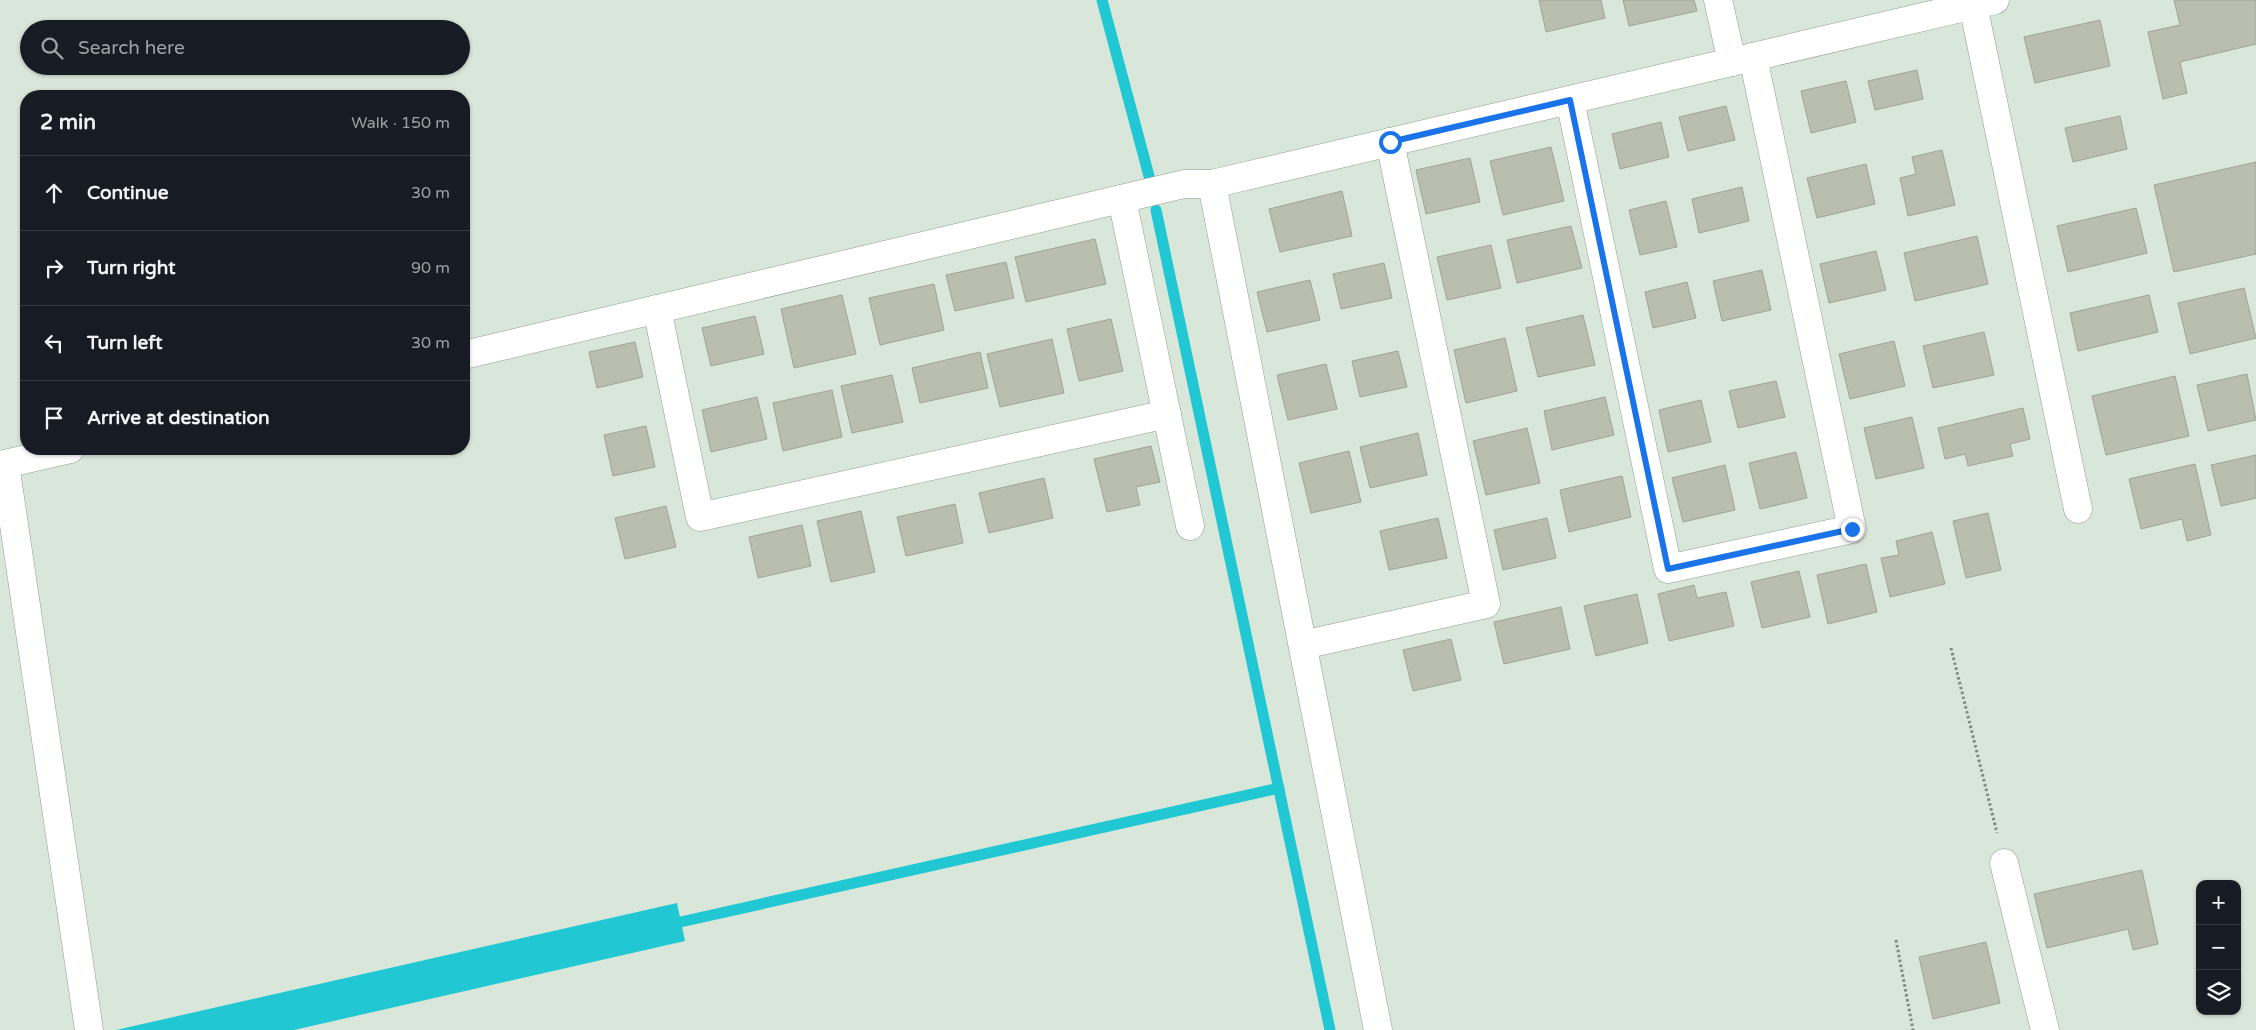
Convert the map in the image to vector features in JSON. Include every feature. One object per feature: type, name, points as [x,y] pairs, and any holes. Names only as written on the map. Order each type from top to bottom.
[{"type":"street","points":[[1570,100],[1668,569],[1852,529],[1743,59],[1718,0]]},
{"type":"street","points":[[470,354],[1184,184],[1212,184],[1984,2],[2078,509]]},
{"type":"street","points":[[1303,645],[1486,604],[1390,142]]},
{"type":"street","points":[[1212,184],[1378,1030]]},
{"type":"street","points":[[1122,199],[1190,526]]},
{"type":"street","points":[[657,309],[700,517],[1167,414]]},
{"type":"street","points":[[44,455],[2,465],[89,1026]]},
{"type":"street","points":[[2004,863],[2045,1030]]},
{"type":"path","points":[[1951,648],[2004,863]]},
{"type":"path","points":[[1896,940],[1913,1030]]},
{"type":"water","points":[[677,903],[685,941],[294,1030],[116,1030]]},
{"type":"building","points":[[1539,0],[1601,0],[1605,18],[1546,32]]},
{"type":"building","points":[[1623,0],[1694,0],[1697,11],[1629,26]]},
{"type":"building","points":[[2174,0],[2256,0],[2256,44],[2180,62],[2187,93],[2163,99],[2148,32],[2180,25]]},
{"type":"building","points":[[2100,20],[2110,66],[2035,83],[2024,37]]},
{"type":"building","points":[[1917,70],[1923,99],[1875,110],[1868,81]]},
{"type":"building","points":[[1846,81],[1856,122],[1811,133],[1801,91]]},
{"type":"building","points":[[1726,106],[1735,140],[1688,151],[1679,117]]},
{"type":"building","points":[[2120,116],[2127,149],[2073,162],[2065,128]]},
{"type":"building","points":[[1661,122],[1669,157],[1620,169],[1612,134]]},
{"type":"building","points":[[1551,147],[1564,201],[1503,215],[1490,161]]},
{"type":"building","points":[[1942,150],[1955,205],[1908,216],[1900,178],[1916,174],[1912,157]]},
{"type":"building","points":[[1470,158],[1480,202],[1426,214],[1416,170]]},
{"type":"building","points":[[2256,162],[2256,254],[2174,272],[2154,185]]},
{"type":"building","points":[[1866,164],[1875,204],[1817,218],[1807,178]]},
{"type":"building","points":[[1742,187],[1749,221],[1699,233],[1692,199]]},
{"type":"building","points":[[1342,191],[1352,236],[1280,252],[1269,209]]},
{"type":"building","points":[[1666,201],[1677,247],[1640,255],[1629,210]]},
{"type":"building","points":[[2136,208],[2147,253],[2068,272],[2057,226]]},
{"type":"building","points":[[1571,226],[1582,268],[1517,283],[1507,240]]},
{"type":"building","points":[[1977,236],[1988,284],[1915,301],[1904,253]]},
{"type":"building","points":[[1095,239],[1106,284],[1026,302],[1015,257]]},
{"type":"building","points":[[1491,245],[1501,288],[1447,300],[1437,257]]},
{"type":"building","points":[[1876,251],[1886,290],[1829,303],[1820,264]]},
{"type":"building","points":[[1006,262],[1014,298],[955,311],[946,275]]},
{"type":"building","points":[[1384,263],[1392,298],[1341,309],[1333,274]]},
{"type":"building","points":[[1762,270],[1771,310],[1722,321],[1713,281]]},
{"type":"building","points":[[1310,280],[1320,320],[1267,332],[1257,292]]},
{"type":"building","points":[[1687,282],[1696,318],[1653,328],[1645,292]]},
{"type":"building","points":[[934,284],[944,330],[880,345],[869,298]]},
{"type":"building","points":[[2244,288],[2256,338],[2190,354],[2178,303]]},
{"type":"building","points":[[842,295],[856,354],[794,368],[781,309]]},
{"type":"building","points":[[2149,295],[2158,332],[2078,351],[2070,313]]},
{"type":"building","points":[[1583,315],[1595,365],[1538,377],[1526,328]]},
{"type":"building","points":[[755,316],[764,354],[711,366],[702,328]]},
{"type":"building","points":[[1111,319],[1123,371],[1079,381],[1067,329]]},
{"type":"building","points":[[1984,332],[1994,375],[1933,388],[1923,346]]},
{"type":"building","points":[[1505,338],[1517,391],[1466,403],[1454,350]]},
{"type":"building","points":[[1052,339],[1064,393],[1000,407],[987,354]]},
{"type":"building","points":[[1894,341],[1905,386],[1850,399],[1839,354]]},
{"type":"building","points":[[635,342],[643,377],[597,388],[589,352]]},
{"type":"building","points":[[1398,351],[1407,387],[1360,397],[1352,361]]},
{"type":"building","points":[[980,352],[988,388],[920,403],[912,368]]},
{"type":"building","points":[[1326,364],[1337,409],[1288,420],[1277,375]]},
{"type":"building","points":[[2247,374],[2256,420],[2208,431],[2197,385]]},
{"type":"building","points":[[892,375],[903,422],[852,433],[841,386]]},
{"type":"building","points":[[2175,376],[2189,436],[2106,455],[2092,396]]},
{"type":"building","points":[[1776,381],[1785,417],[1738,428],[1729,391]]},
{"type":"building","points":[[832,390],[842,437],[783,451],[773,403]]},
{"type":"building","points":[[757,397],[767,439],[711,452],[702,410]]},
{"type":"building","points":[[1605,397],[1614,435],[1552,450],[1544,411]]},
{"type":"building","points":[[1701,400],[1711,442],[1668,452],[1659,410]]},
{"type":"building","points":[[2023,408],[2030,439],[2010,444],[2013,456],[1968,466],[1965,454],[1945,459],[1938,428]]},
{"type":"building","points":[[1912,417],[1924,468],[1876,479],[1864,428]]},
{"type":"building","points":[[646,426],[655,467],[613,476],[604,435]]},
{"type":"building","points":[[1527,428],[1540,483],[1486,495],[1473,441]]},
{"type":"building","points":[[1418,433],[1427,475],[1370,488],[1360,447]]},
{"type":"building","points":[[1151,446],[1160,482],[1136,487],[1140,505],[1107,512],[1094,459]]},
{"type":"building","points":[[1349,451],[1361,502],[1311,513],[1299,463]]},
{"type":"building","points":[[1796,452],[1807,498],[1760,509],[1749,463]]},
{"type":"building","points":[[2256,455],[2256,498],[2221,506],[2211,465]]},
{"type":"building","points":[[2195,464],[2211,535],[2187,541],[2182,519],[2141,529],[2129,479]]},
{"type":"building","points":[[1725,465],[1735,510],[1683,522],[1672,478]]},
{"type":"building","points":[[1622,476],[1631,517],[1569,532],[1560,490]]},
{"type":"building","points":[[1044,478],[1053,518],[989,533],[979,493]]},
{"type":"building","points":[[955,504],[963,543],[906,556],[897,517]]},
{"type":"building","points":[[666,506],[676,547],[625,559],[615,518]]},
{"type":"building","points":[[861,511],[875,572],[831,582],[817,521]]},
{"type":"building","points":[[1988,513],[2001,570],[1966,578],[1953,521]]},
{"type":"building","points":[[1438,518],[1447,558],[1389,570],[1380,531]]},
{"type":"building","points":[[1547,518],[1556,558],[1503,570],[1494,530]]},
{"type":"building","points":[[802,525],[811,566],[758,578],[749,537]]},
{"type":"building","points":[[1932,532],[1945,584],[1890,597],[1881,558],[1899,555],[1896,541]]},
{"type":"building","points":[[1866,564],[1877,612],[1828,624],[1817,575]]},
{"type":"building","points":[[1799,571],[1810,617],[1762,628],[1751,582]]},
{"type":"building","points":[[1694,585],[1697,598],[1726,592],[1734,626],[1669,641],[1658,594]]},
{"type":"building","points":[[1637,594],[1648,643],[1596,656],[1584,606]]},
{"type":"building","points":[[1561,607],[1570,649],[1504,664],[1494,622]]},
{"type":"building","points":[[1451,639],[1461,680],[1413,691],[1403,650]]},
{"type":"building","points":[[2142,870],[2158,944],[2133,950],[2128,929],[2047,948],[2034,894]]},
{"type":"building","points":[[1986,942],[2000,1003],[1933,1019],[1919,957]]},
{"type":"waterway","points":[[1102,0],[1149,176]]},
{"type":"waterway","points":[[1156,210],[1330,1030]]},
{"type":"waterway","points":[[667,925],[1279,788]]},
{"type":"route","points":[[1390,142],[1570,100],[1668,569],[1852,529]]}]
